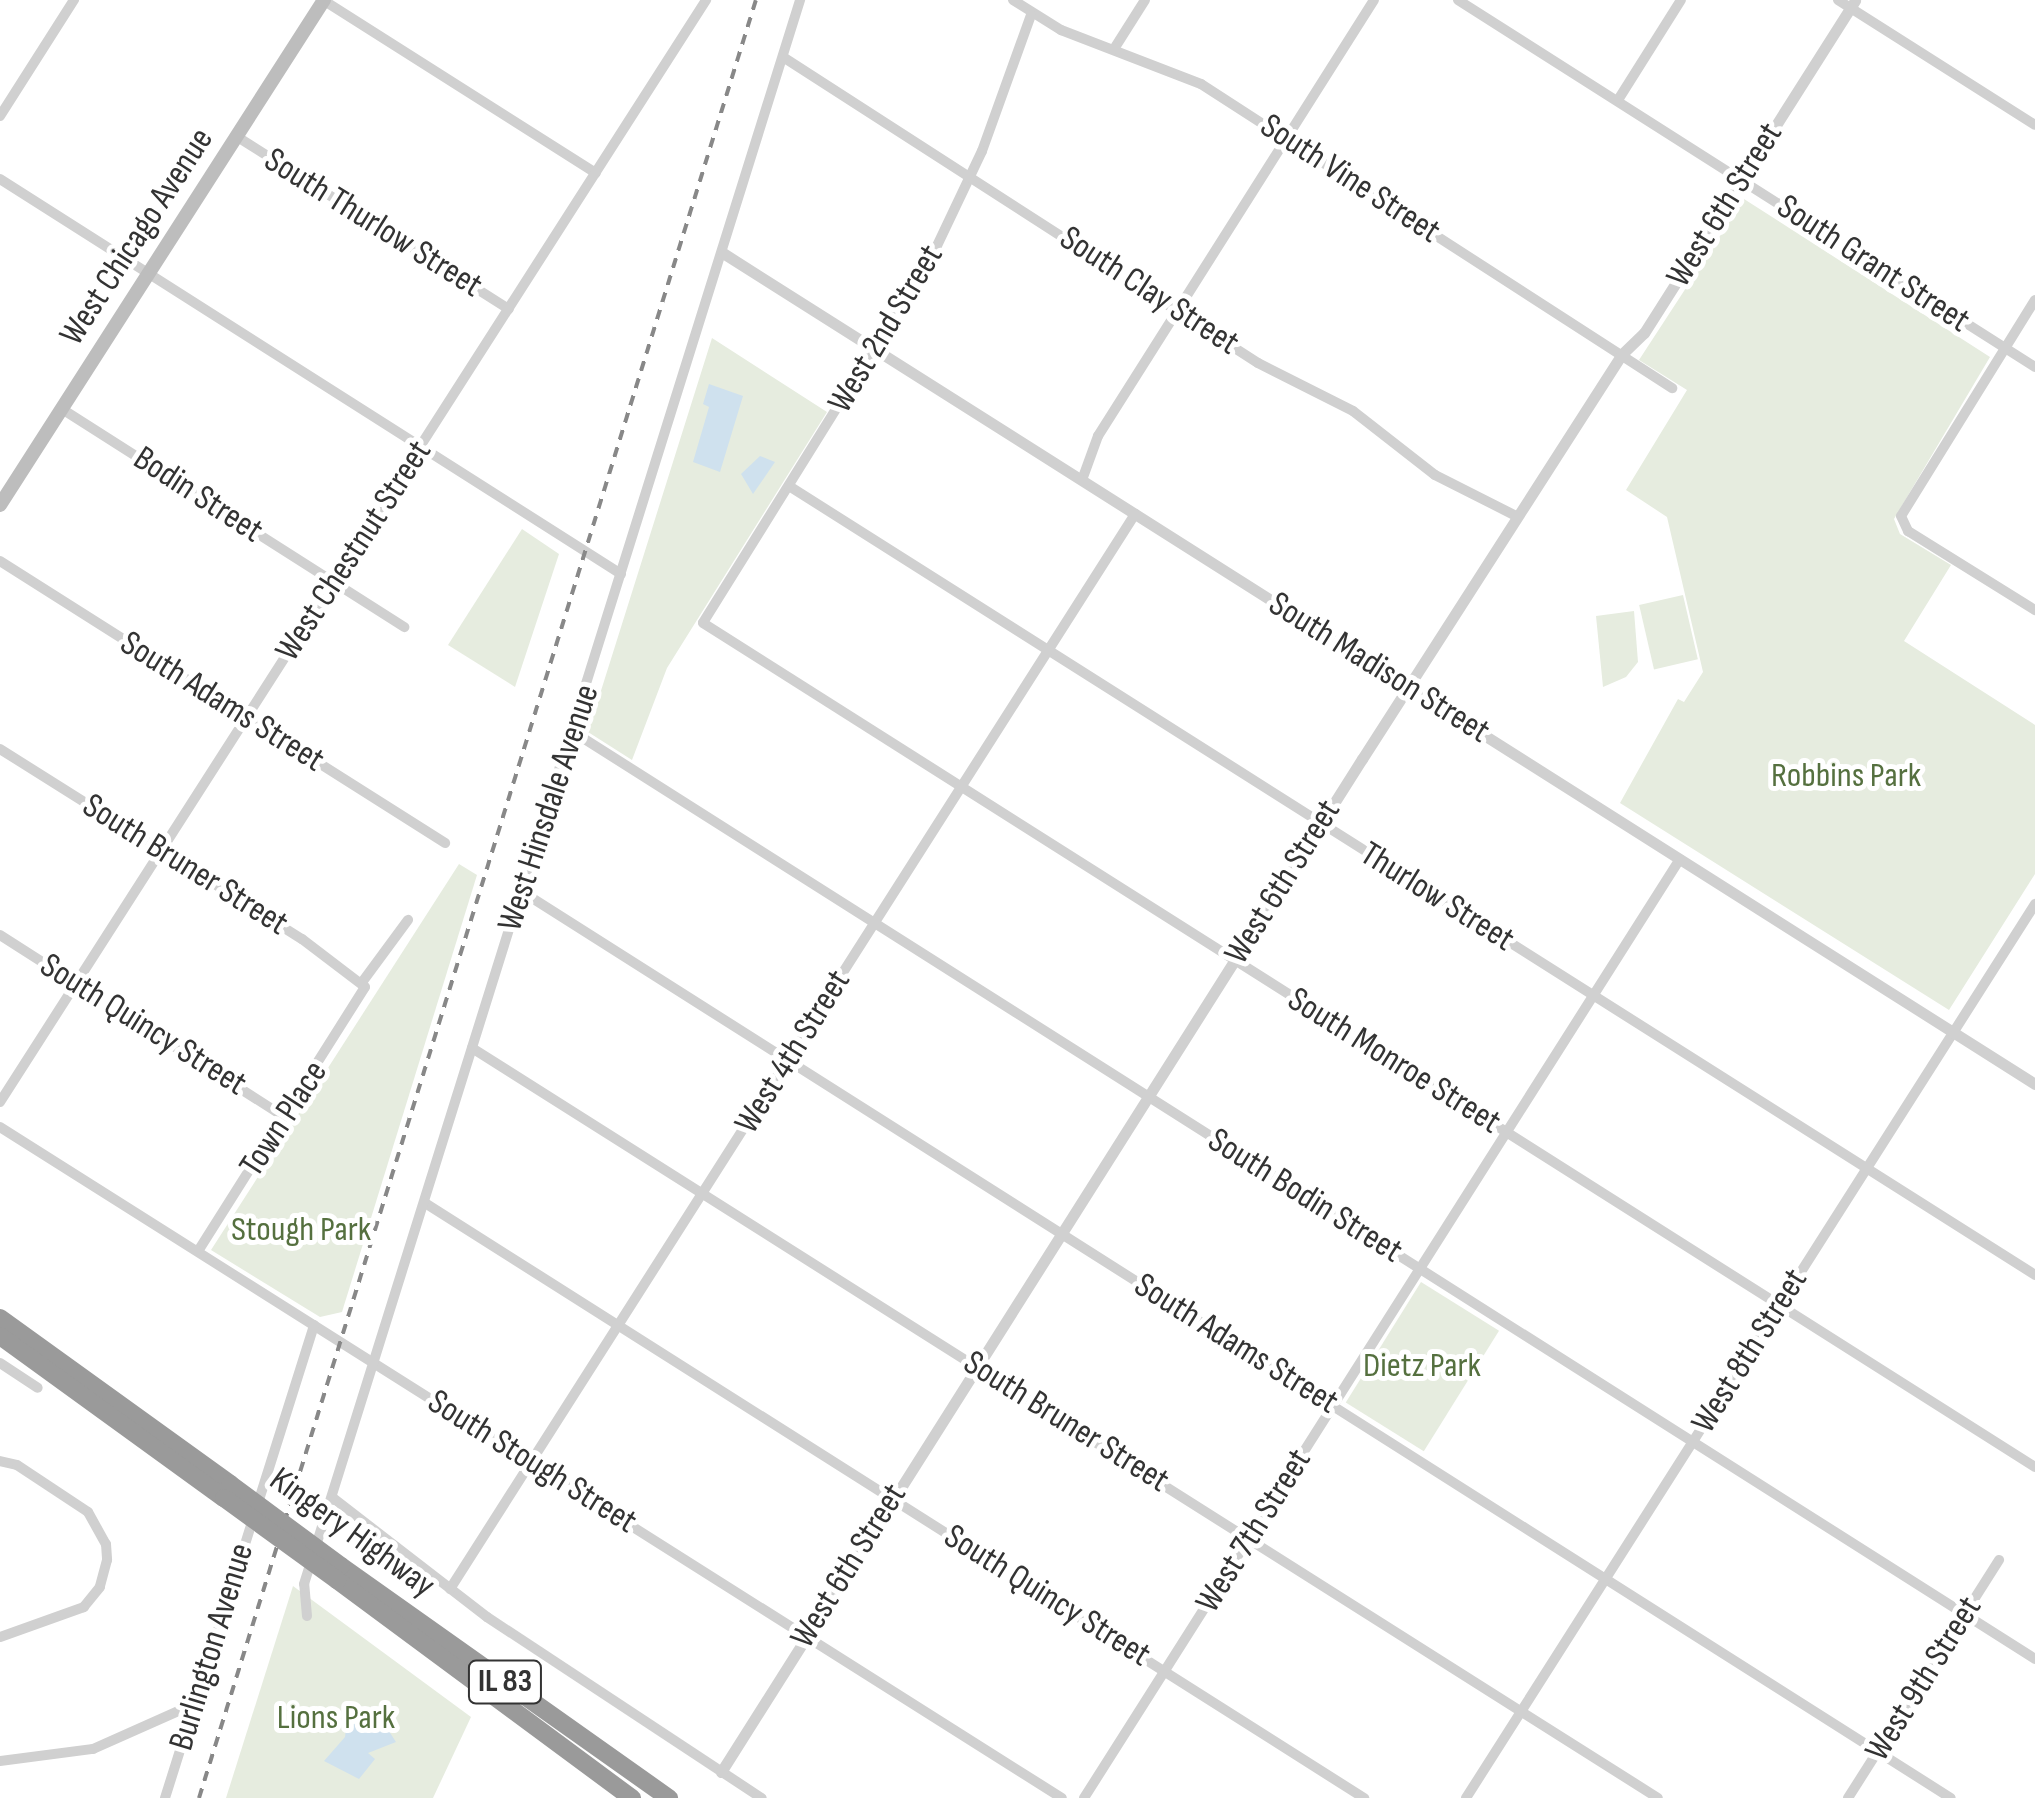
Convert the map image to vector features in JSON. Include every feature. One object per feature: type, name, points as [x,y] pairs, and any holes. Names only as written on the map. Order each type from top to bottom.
[{"type":"highway","name":"Kingery Highway","points":[[0,1318],[632,1798]]},
{"type":"highway","name":"Kingery Highway","points":[[0,1336],[227,1491]]},
{"type":"highway","name":"Kingery Highway","points":[[339,1573],[670,1798]]},
{"type":"main road","name":"West Chicago Avenue","points":[[0,506],[324,0]]},
{"type":"street","points":[[0,116],[74,0]]},
{"type":"street","points":[[324,0],[596,173]]},
{"type":"street","name":"West Hinsdale Avenue","points":[[307,1616],[304,1584],[376,1364],[521,890],[575,733],[800,0]]},
{"type":"street","name":"South Vine Street","points":[[1014,0],[1031,15],[1202,84],[1672,388]]},
{"type":"street","points":[[1114,49],[1145,0]]},
{"type":"street","points":[[1082,480],[1098,436],[1374,0]]},
{"type":"street","name":"South Grant Street","points":[[1458,0],[2035,367]]},
{"type":"street","points":[[1618,100],[1681,0]]},
{"type":"street","points":[[1838,0],[1852,4],[2035,125]]},
{"type":"street","name":"West Chestnut Street","points":[[0,1102],[596,173],[701,2]]},
{"type":"street","name":"West 6th Street","points":[[721,1772],[1321,823],[1621,355],[1644,333],[1852,4]]},
{"type":"street","name":"West 2nd Street","points":[[702,623],[876,350],[971,175],[1031,15]]},
{"type":"street","name":"South Clay Street","points":[[783,57],[1179,307],[1258,362],[1352,411],[1435,474],[1518,517]]},
{"type":"street","name":"South Thurlow Street","points":[[236,136],[509,309]]},
{"type":"street","points":[[0,178],[621,574]]},
{"type":"street","name":"South Madison Street","points":[[723,253],[2035,1084]]},
{"type":"street","points":[[2035,300],[1904,506],[1903,524],[2035,610]]},
{"type":"street","name":"Bodin Street","points":[[62,409],[404,626]]},
{"type":"street","name":"Thurlow Street","points":[[789,486],[2035,1275]]},
{"type":"street","name":"West 4th Street","points":[[450,1589],[1135,514]]},
{"type":"street","name":"South Adams Street","points":[[0,560],[445,843]]},
{"type":"street","name":"South Monroe Street","points":[[702,623],[2035,1467]]},
{"type":"street","name":"South Bodin Street","points":[[575,733],[2035,1659]]},
{"type":"street","name":"South Bruner Street","points":[[0,749],[364,984]]},
{"type":"street","name":"West 7th Street","points":[[1084,1798],[1680,858]]},
{"type":"street","name":"South Adams Street","points":[[521,890],[1951,1798]]},
{"type":"street","name":"West 8th Street","points":[[1466,1798],[2035,904]]},
{"type":"street","name":"Town Place","points":[[198,1250],[408,920]]},
{"type":"street","name":"South Quincy Street","points":[[0,935],[285,1117]]},
{"type":"street","name":"South Bruner Street","points":[[472,1048],[1658,1798]]},
{"type":"street","name":"South Stough Street","points":[[0,1127],[1062,1798]]},
{"type":"street","name":"South Quincy Street","points":[[424,1203],[1364,1798]]},
{"type":"street","name":"Burlington Avenue","points":[[165,1798],[314,1325]]},
{"type":"street","points":[[0,1363],[38,1388]]},
{"type":"street","points":[[0,1461],[17,1465],[88,1512],[106,1544],[107,1560],[100,1588],[84,1607],[0,1637]]},
{"type":"street","points":[[333,1498],[450,1589],[762,1798]]},
{"type":"street","name":"West 9th Street","points":[[1848,1798],[1999,1560]]},
{"type":"street","points":[[0,1761],[80,1753],[194,1704]]},
{"type":"green space","name":"Robbins Park","points":[[1744,199],[1990,357],[1894,519],[1900,534],[1951,565],[1904,641],[2035,725],[2035,874],[1949,1010],[1620,803],[1678,699],[1684,702],[1703,672],[1667,517],[1626,490],[1687,390],[1639,360]]},
{"type":"green space","points":[[712,338],[827,412],[667,668],[632,760],[588,732]]},
{"type":"green space","points":[[522,529],[559,554],[515,687],[448,645]]},
{"type":"green space","points":[[1683,595],[1698,659],[1654,669],[1639,605]]},
{"type":"green space","points":[[1634,611],[1638,662],[1626,677],[1603,687],[1596,616]]},
{"type":"green space","name":"Stough Park","points":[[459,864],[477,875],[342,1312],[320,1317],[211,1250]]},
{"type":"green space","name":"Dietz Park","points":[[1421,1282],[1499,1331],[1424,1451],[1346,1402]]},
{"type":"green space","name":"Lions Park","points":[[293,1586],[471,1717],[433,1798],[226,1798]]},
{"type":"water","points":[[709,384],[743,396],[720,472],[693,462],[709,407],[703,404]]},
{"type":"water","points":[[760,456],[775,462],[753,494],[741,474]]},
{"type":"water","points":[[349,1705],[383,1722],[396,1742],[368,1753],[375,1759],[359,1779],[324,1761],[345,1737]]},
{"type":"railway","points":[[199,1798],[756,0]]}]
